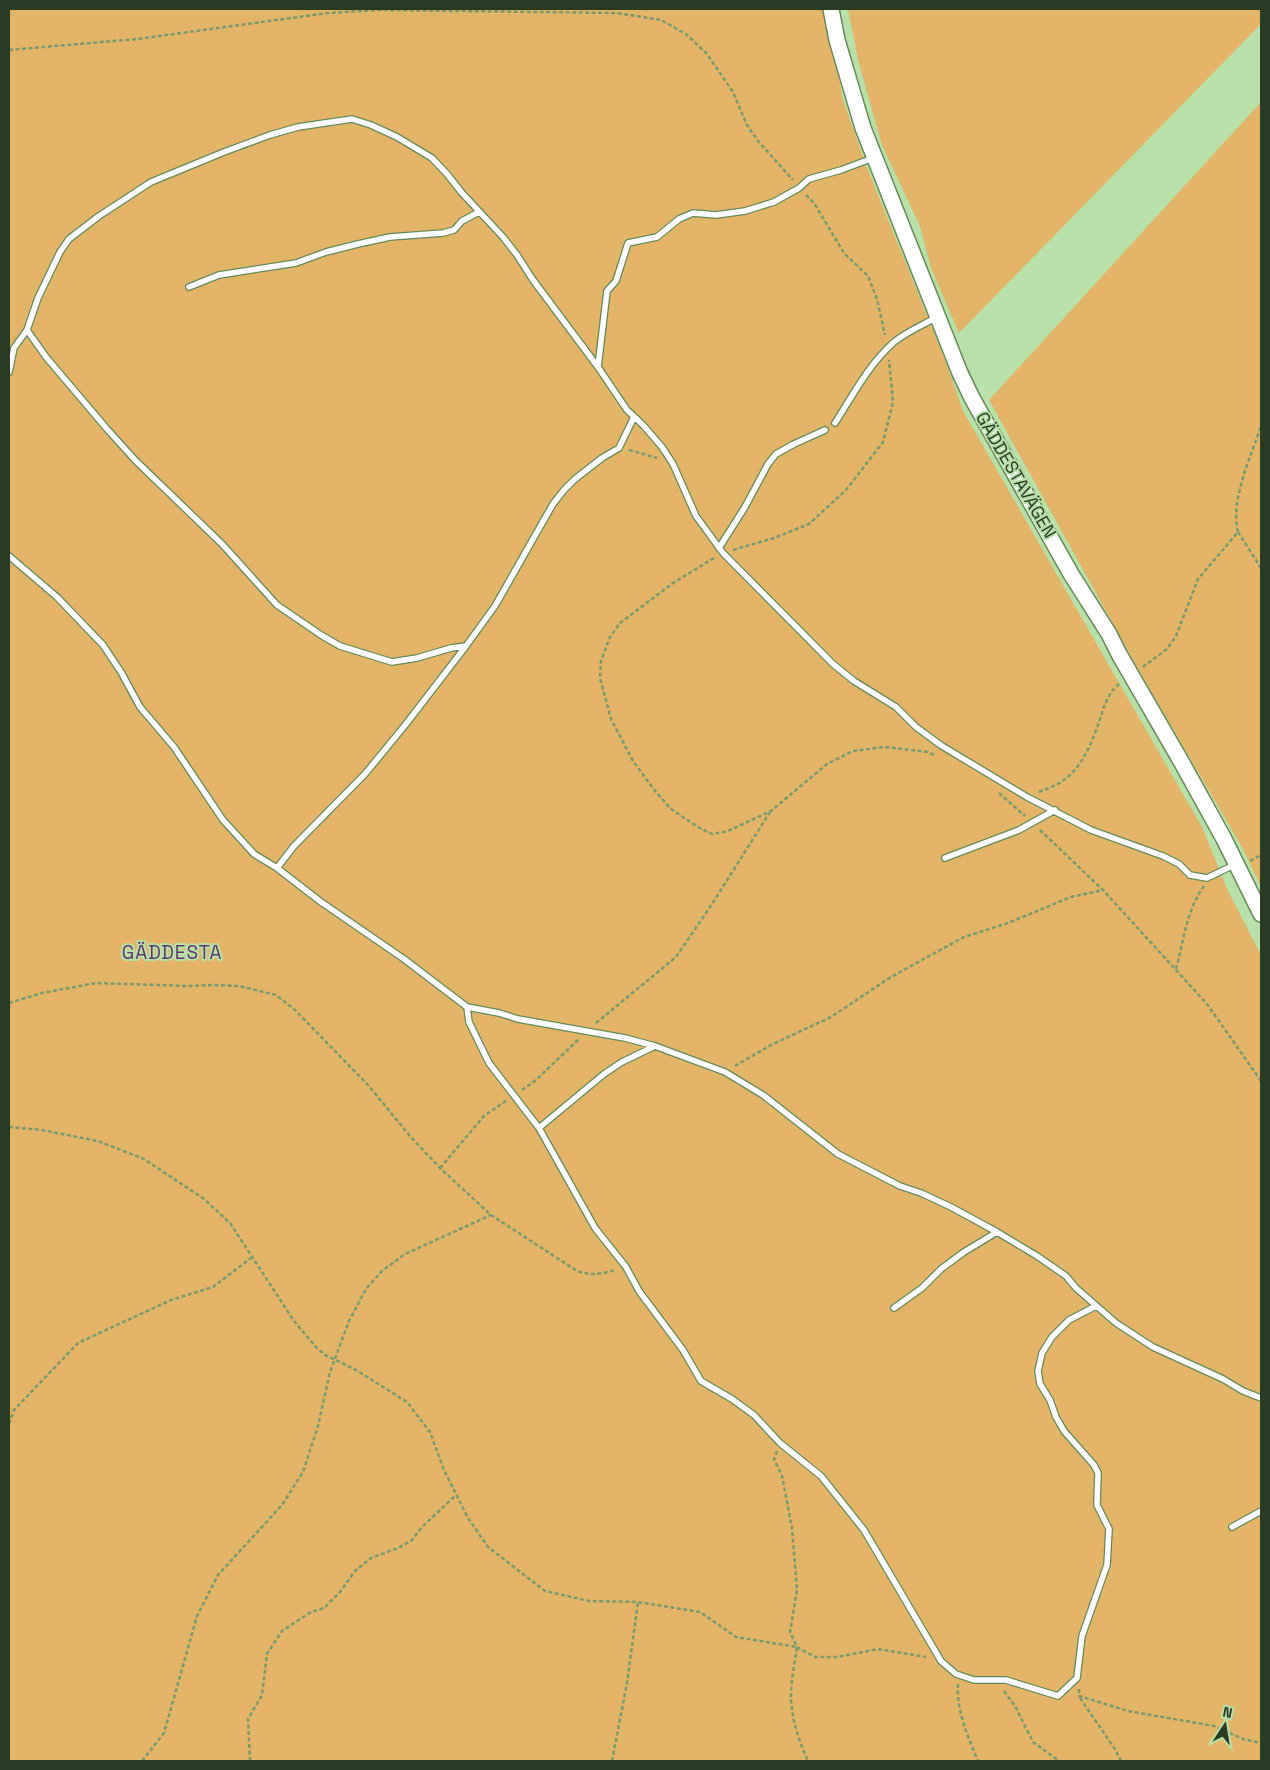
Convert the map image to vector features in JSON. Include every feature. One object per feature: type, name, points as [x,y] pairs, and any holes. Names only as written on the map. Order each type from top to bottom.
[{"type":"street","name":"GÄDDESTAVÄGEN","points":[[831,9],[837,40],[860,119],[937,317],[972,398],[1071,574],[1109,634],[1187,771],[1224,839],[1261,914]]},
{"type":"lane","points":[[9,372],[14,348],[27,330],[38,298],[60,252],[69,239],[151,182],[261,138],[298,127],[352,119],[370,125],[432,158],[512,249],[627,410],[662,447],[673,464],[696,516],[721,550],[833,664],[854,681],[896,707],[916,727],[942,746],[1028,797],[1091,830],[1163,856],[1179,864],[1190,875],[1207,878],[1236,864]]},
{"type":"lane","points":[[598,367],[607,291],[616,281],[628,244],[657,237],[679,219],[693,213],[716,215],[745,211],[774,202],[799,188],[810,178],[841,170],[875,157]]},
{"type":"lane","points":[[189,287],[219,275],[296,264],[326,252],[390,237],[443,233],[454,230],[462,221],[479,212]]},
{"type":"lane","points":[[835,423],[871,368],[888,348],[895,341],[937,317]]},
{"type":"lane","points":[[27,330],[46,357],[136,461],[227,550],[277,605],[340,646],[392,662],[466,646]]},
{"type":"lane","points":[[277,868],[294,846],[366,774],[495,606],[553,504],[575,479],[602,458],[619,448],[634,417]]},
{"type":"lane","points":[[721,550],[768,464],[776,454],[825,430]]},
{"type":"lane","points":[[9,556],[57,596],[103,645],[140,707],[174,747],[222,820],[254,854],[277,868],[321,902],[404,959],[467,1007],[656,1046],[725,1072],[763,1095],[838,1154],[884,1179],[951,1207],[1038,1256],[1066,1276],[1116,1323],[1153,1347],[1261,1398]]},
{"type":"lane","points":[[945,858],[1019,830],[1055,810]]},
{"type":"lane","points":[[467,1007],[469,1022],[489,1063],[539,1128],[595,1228],[626,1267],[639,1291],[683,1350],[701,1381],[732,1399],[754,1415],[780,1443],[821,1476],[864,1530],[941,1660],[956,1674],[974,1680],[1006,1680],[1058,1696],[1078,1678],[1082,1636],[1108,1565],[1110,1529],[1097,1505],[1098,1474],[1094,1464],[1064,1431],[1056,1417],[1050,1400],[1040,1384],[1038,1371],[1042,1353],[1052,1337],[1069,1320],[1096,1306]]},
{"type":"lane","points":[[539,1128],[604,1074],[622,1062],[656,1046]]},
{"type":"lane","points":[[894,1308],[922,1288],[949,1263],[997,1232]]},
{"type":"lane","points":[[1232,1527],[1261,1511]]},
{"type":"path","points":[[9,50],[137,39],[328,13],[378,10],[617,13],[661,20],[686,34],[707,54],[733,92],[747,125],[758,141],[814,204],[844,253],[868,276],[877,298],[888,348],[893,402],[883,442],[846,490],[809,524],[774,538],[721,550],[620,623],[610,637],[601,661],[600,678],[611,720],[633,760],[655,791],[671,809],[698,828],[712,834],[728,831],[771,811],[827,764],[853,751],[885,746],[928,752],[944,759]]},
{"type":"path","points":[[1261,426],[1238,496],[1235,520],[1238,532],[1261,568]]},
{"type":"path","points":[[619,448],[637,451],[673,464]]},
{"type":"path","points":[[1028,797],[1061,782],[1079,766],[1094,735],[1106,700],[1112,689],[1167,649],[1176,636],[1198,579],[1238,532]]},
{"type":"path","points":[[994,789],[1104,890],[1207,1004],[1261,1081]]},
{"type":"path","points":[[440,1168],[484,1116],[536,1080],[588,1031],[676,957],[771,811]]},
{"type":"path","points":[[1176,969],[1188,917],[1195,899],[1212,876]]},
{"type":"path","points":[[725,1072],[771,1045],[831,1017],[891,978],[964,937],[1008,923],[1071,897],[1104,890]]},
{"type":"path","points":[[9,1003],[42,993],[96,983],[239,986],[276,995],[296,1010],[368,1085],[410,1136],[440,1168],[491,1215],[577,1271],[587,1274],[603,1274],[626,1267]]},
{"type":"path","points":[[9,1127],[42,1130],[98,1140],[144,1159],[204,1199],[230,1223],[304,1334],[325,1355],[408,1402],[430,1432],[444,1470],[456,1495],[468,1518],[488,1547],[545,1592],[589,1601],[638,1602],[700,1612],[736,1637],[797,1647],[815,1657],[837,1657],[878,1649],[910,1653],[941,1660]]},
{"type":"path","points":[[142,1761],[164,1732],[197,1616],[218,1575],[282,1505],[302,1472],[318,1426],[330,1372],[349,1321],[366,1289],[382,1271],[405,1254],[491,1215]]},
{"type":"path","points":[[9,1424],[14,1410],[78,1343],[171,1300],[213,1287],[252,1258]]},
{"type":"path","points":[[780,1443],[774,1459],[782,1476],[792,1528],[797,1590],[790,1632],[797,1647],[791,1684],[792,1709],[800,1744],[808,1761]]},
{"type":"path","points":[[250,1761],[248,1718],[262,1694],[267,1654],[282,1631],[311,1612],[324,1608],[340,1592],[355,1571],[371,1558],[398,1548],[412,1540],[422,1527],[456,1495]]},
{"type":"path","points":[[612,1761],[627,1683],[638,1602]]},
{"type":"path","points":[[959,1675],[957,1692],[964,1727],[978,1761]]},
{"type":"path","points":[[1078,1678],[1079,1696],[1121,1761]]},
{"type":"path","points":[[983,1680],[1003,1689],[1015,1706],[1033,1742],[1059,1761]]},
{"type":"path","points":[[1079,1696],[1128,1711],[1214,1726],[1243,1739],[1261,1743]]},
{"type":"shaded area","points":[[9,9],[827,9],[843,100],[868,170],[947,365],[963,411],[1203,829],[1227,889],[1261,955],[1261,1761],[9,1761]]},
{"type":"shaded area","points":[[848,9],[1261,9],[1261,24],[959,333],[931,268],[920,226],[882,145],[858,60]]},
{"type":"shaded area","points":[[1261,102],[1261,887],[1243,849],[1138,669],[989,400]]},
{"type":"district","name":"GÄDDESTA","points":[[172,952]]}]
